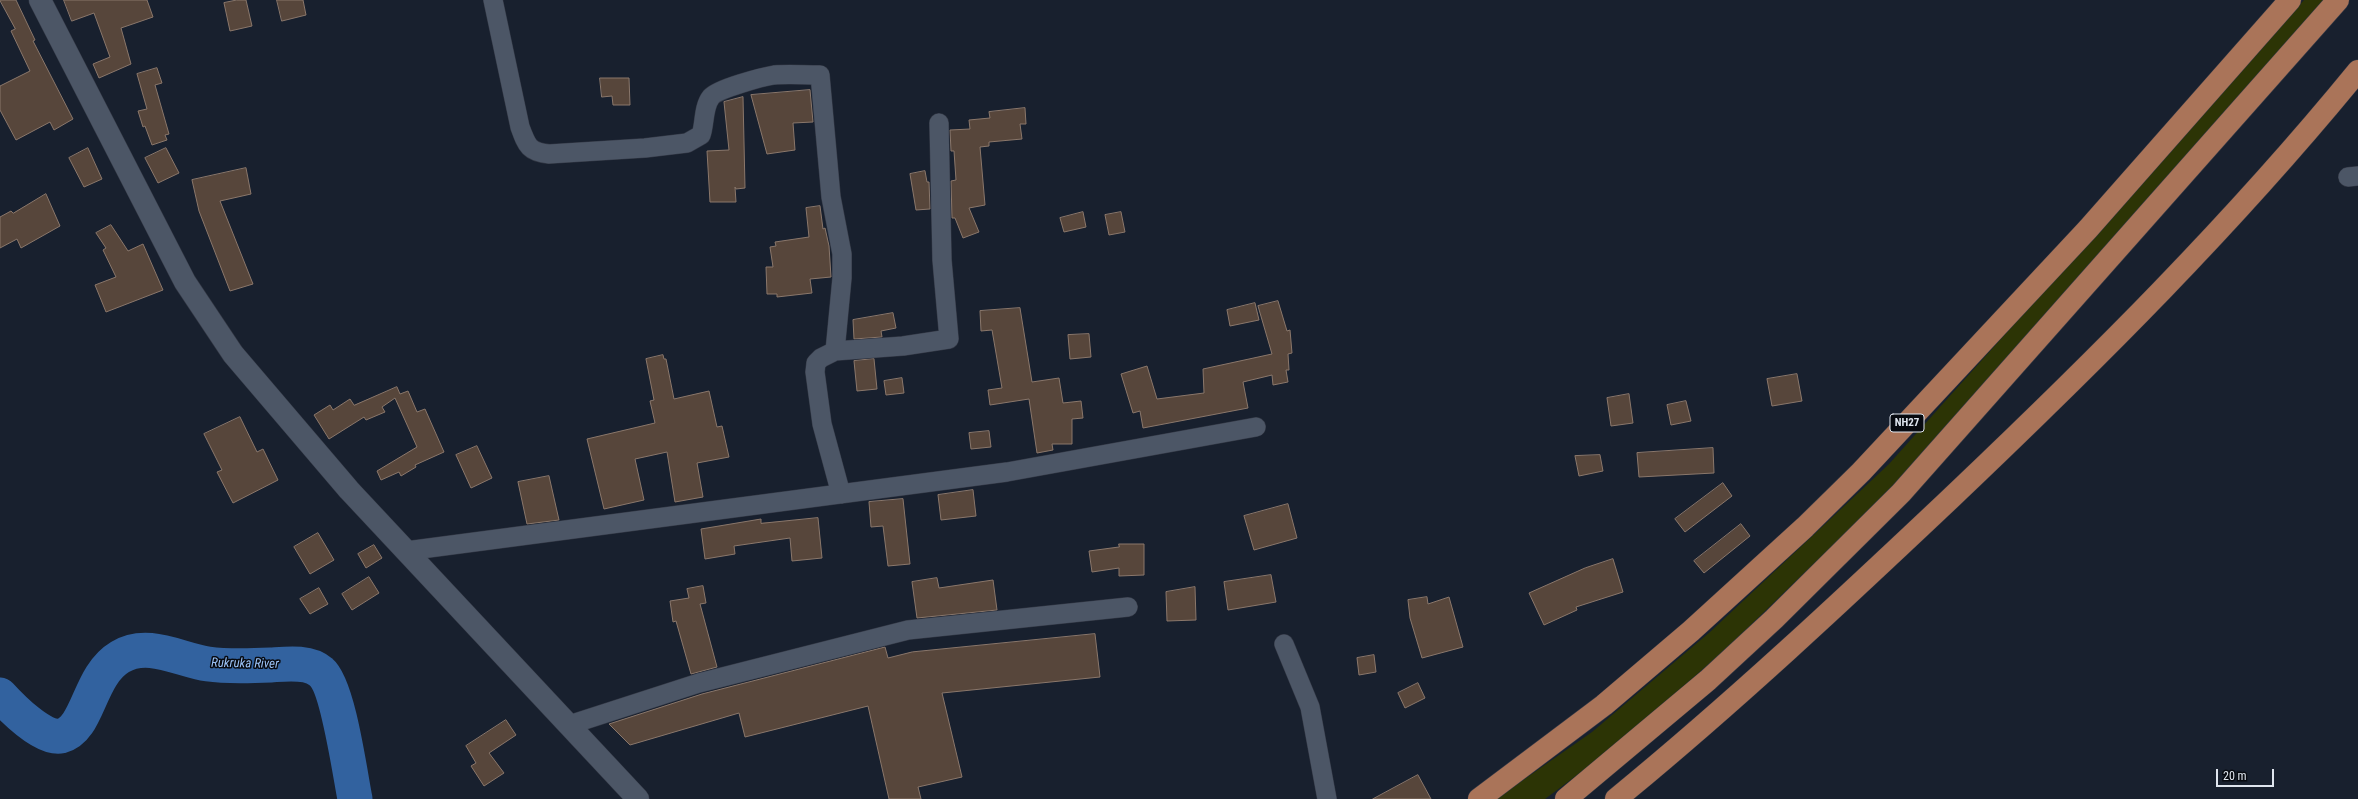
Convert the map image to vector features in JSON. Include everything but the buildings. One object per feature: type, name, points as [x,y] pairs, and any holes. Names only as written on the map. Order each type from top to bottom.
[{"type":"highway","name":"NH27","points":[[1479,799],[1604,705],[1691,630],[1816,516],[1861,472],[2088,229],[2290,0]]},
{"type":"highway","points":[[1566,799],[1708,680],[1774,619],[1901,493],[2338,0]]},
{"type":"highway","points":[[1616,799],[1739,694],[1925,522],[2113,342],[2188,265],[2260,186],[2358,71]]},
{"type":"main road","points":[[40,0],[185,282],[233,354],[349,490],[638,799]]},
{"type":"street","points":[[493,0],[520,127],[527,144],[536,153],[549,154],[645,148],[687,143],[701,135],[704,124],[705,108],[711,97],[721,91],[773,75],[820,75],[831,197],[842,254],[842,278],[835,351]]},
{"type":"street","points":[[841,494],[822,424],[815,372],[816,363],[821,358],[835,351],[903,346],[949,339],[942,260],[940,123]]},
{"type":"street","points":[[406,551],[1007,472],[1256,427]]},
{"type":"street","points":[[569,725],[699,683],[908,630],[1128,607]]},
{"type":"street","points":[[1284,644],[1310,707],[1327,799]]},
{"type":"green space","points":[[2304,0],[2327,0],[1907,473],[1726,649],[1608,752],[1545,799],[1496,799],[1592,732],[1710,632],[1889,464]]},
{"type":"waterway","name":"Rukruka River","points":[[0,695],[28,722],[45,733],[54,736],[61,736],[70,731],[78,723],[101,676],[109,666],[120,657],[131,652],[142,650],[153,651],[197,662],[223,666],[290,664],[310,666],[321,672],[327,680],[333,694],[342,731],[355,799]]}]
